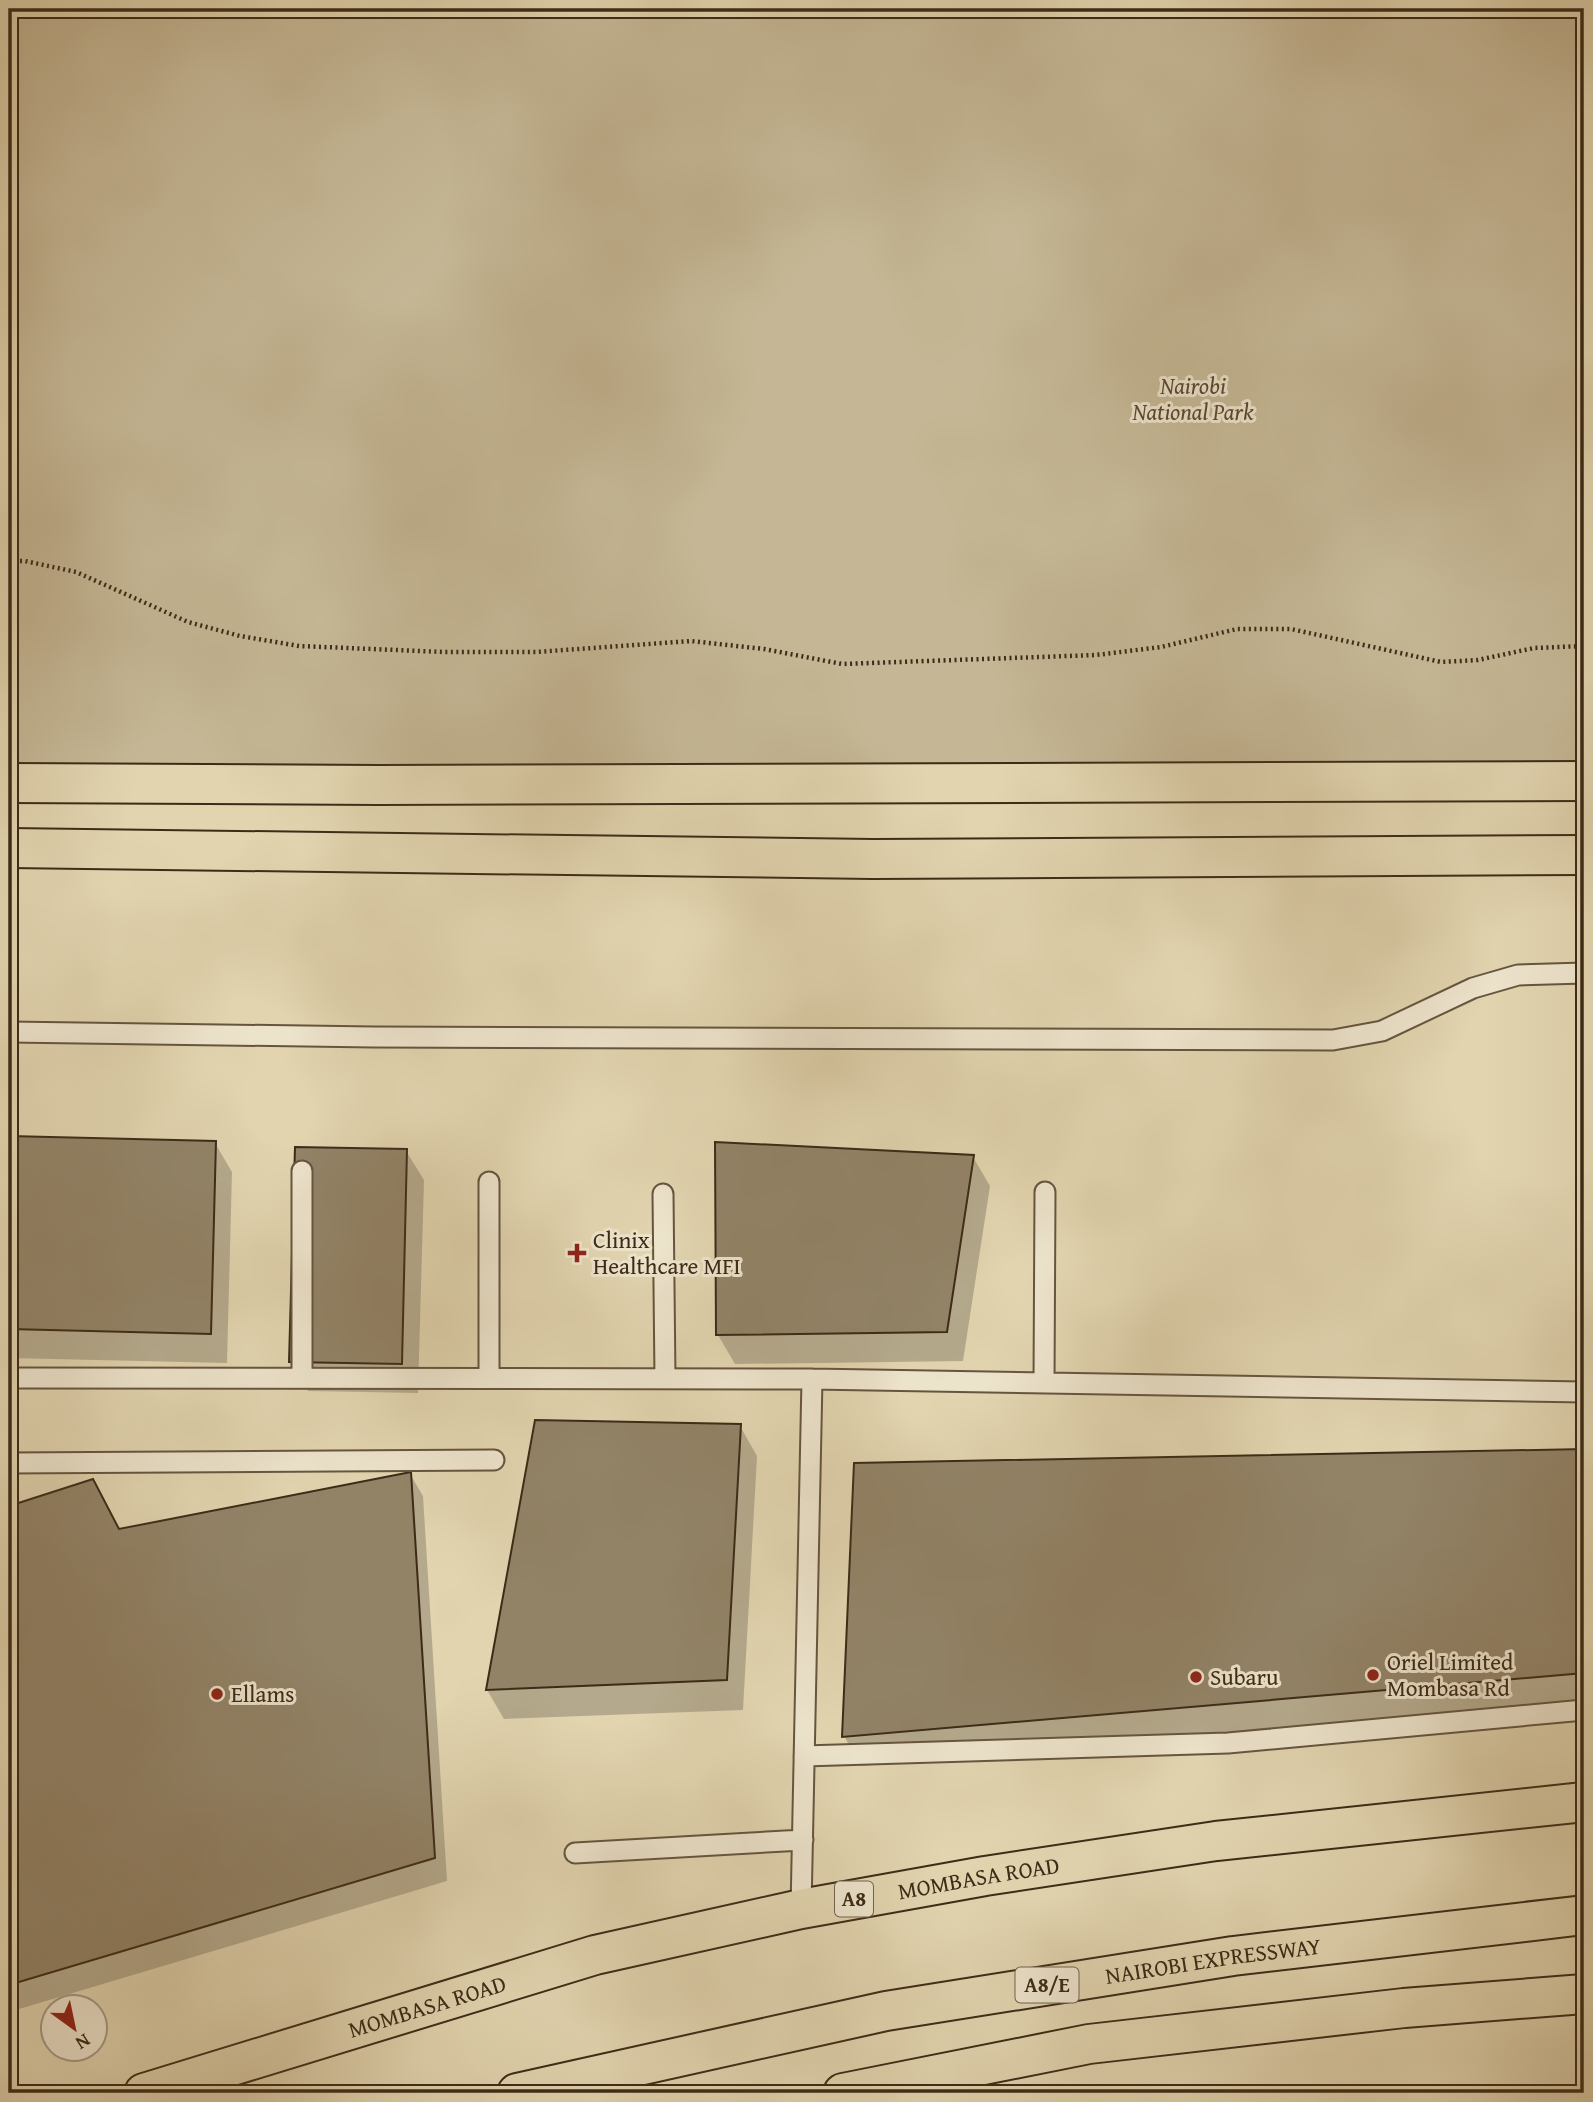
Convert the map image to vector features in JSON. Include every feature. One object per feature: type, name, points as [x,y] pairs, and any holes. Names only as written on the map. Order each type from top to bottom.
[{"type":"main road","points":[[9,783],[379,785],[1584,781]]},
{"type":"main road","points":[[9,848],[873,859],[1584,855]]},
{"type":"main road","name":"MOMBASA ROAD","points":[[144,2093],[595,1955],[801,1909],[985,1876],[1216,1841],[1584,1802]]},
{"type":"main road","name":"NAIROBI EXPRESSWAY","points":[[517,2093],[886,2011],[1233,1956],[1584,1915]]},
{"type":"main road","points":[[843,2093],[1089,2044],[1404,2008],[1584,1994]]},
{"type":"lane","points":[[9,1031],[374,1037],[1333,1040],[1382,1031],[1473,988],[1518,975],[1584,973]]},
{"type":"lane","points":[[302,1171],[302,1378]]},
{"type":"lane","points":[[489,1182],[489,1378]]},
{"type":"lane","points":[[1044,1383],[1045,1192]]},
{"type":"lane","points":[[663,1194],[665,1378]]},
{"type":"lane","points":[[9,1378],[811,1379],[1584,1392]]},
{"type":"lane","points":[[801,1909],[811,1379]]},
{"type":"lane","points":[[9,1463],[494,1460]]},
{"type":"lane","points":[[804,1756],[1228,1743],[1584,1710]]},
{"type":"lane","points":[[575,1853],[803,1840]]},
{"type":"path","points":[[9,561],[25,561],[76,572],[188,622],[299,646],[444,652],[536,652],[691,641],[764,649],[842,664],[1096,655],[1161,647],[1237,629],[1291,629],[1441,662],[1478,660],[1534,648],[1584,646]]},
{"type":"green space","name":"Nairobi National Park","points":[[9,9],[1584,9],[1584,797],[9,770]]},
{"type":"building","points":[[9,1136],[216,1141],[211,1334],[9,1329]]},
{"type":"building","points":[[715,1142],[974,1155],[947,1332],[716,1335]]},
{"type":"building","points":[[295,1147],[407,1149],[402,1364],[289,1362]]},
{"type":"building","points":[[535,1420],[741,1424],[727,1680],[486,1690]]},
{"type":"building","points":[[1584,1449],[1584,1673],[842,1737],[854,1463]]},
{"type":"building","name":"Ellams","points":[[411,1472],[435,1858],[9,1985],[9,1506],[93,1479],[119,1529]]},
{"type":"place","name":"Clinix Healthcare MFI","points":[[577,1253]]},
{"type":"place","name":"Oriel Limited Mombasa Rd","points":[[1373,1675]]},
{"type":"place","name":"Subaru","points":[[1196,1677]]},
{"type":"place","name":"Ellams","points":[[217,1694]]}]
